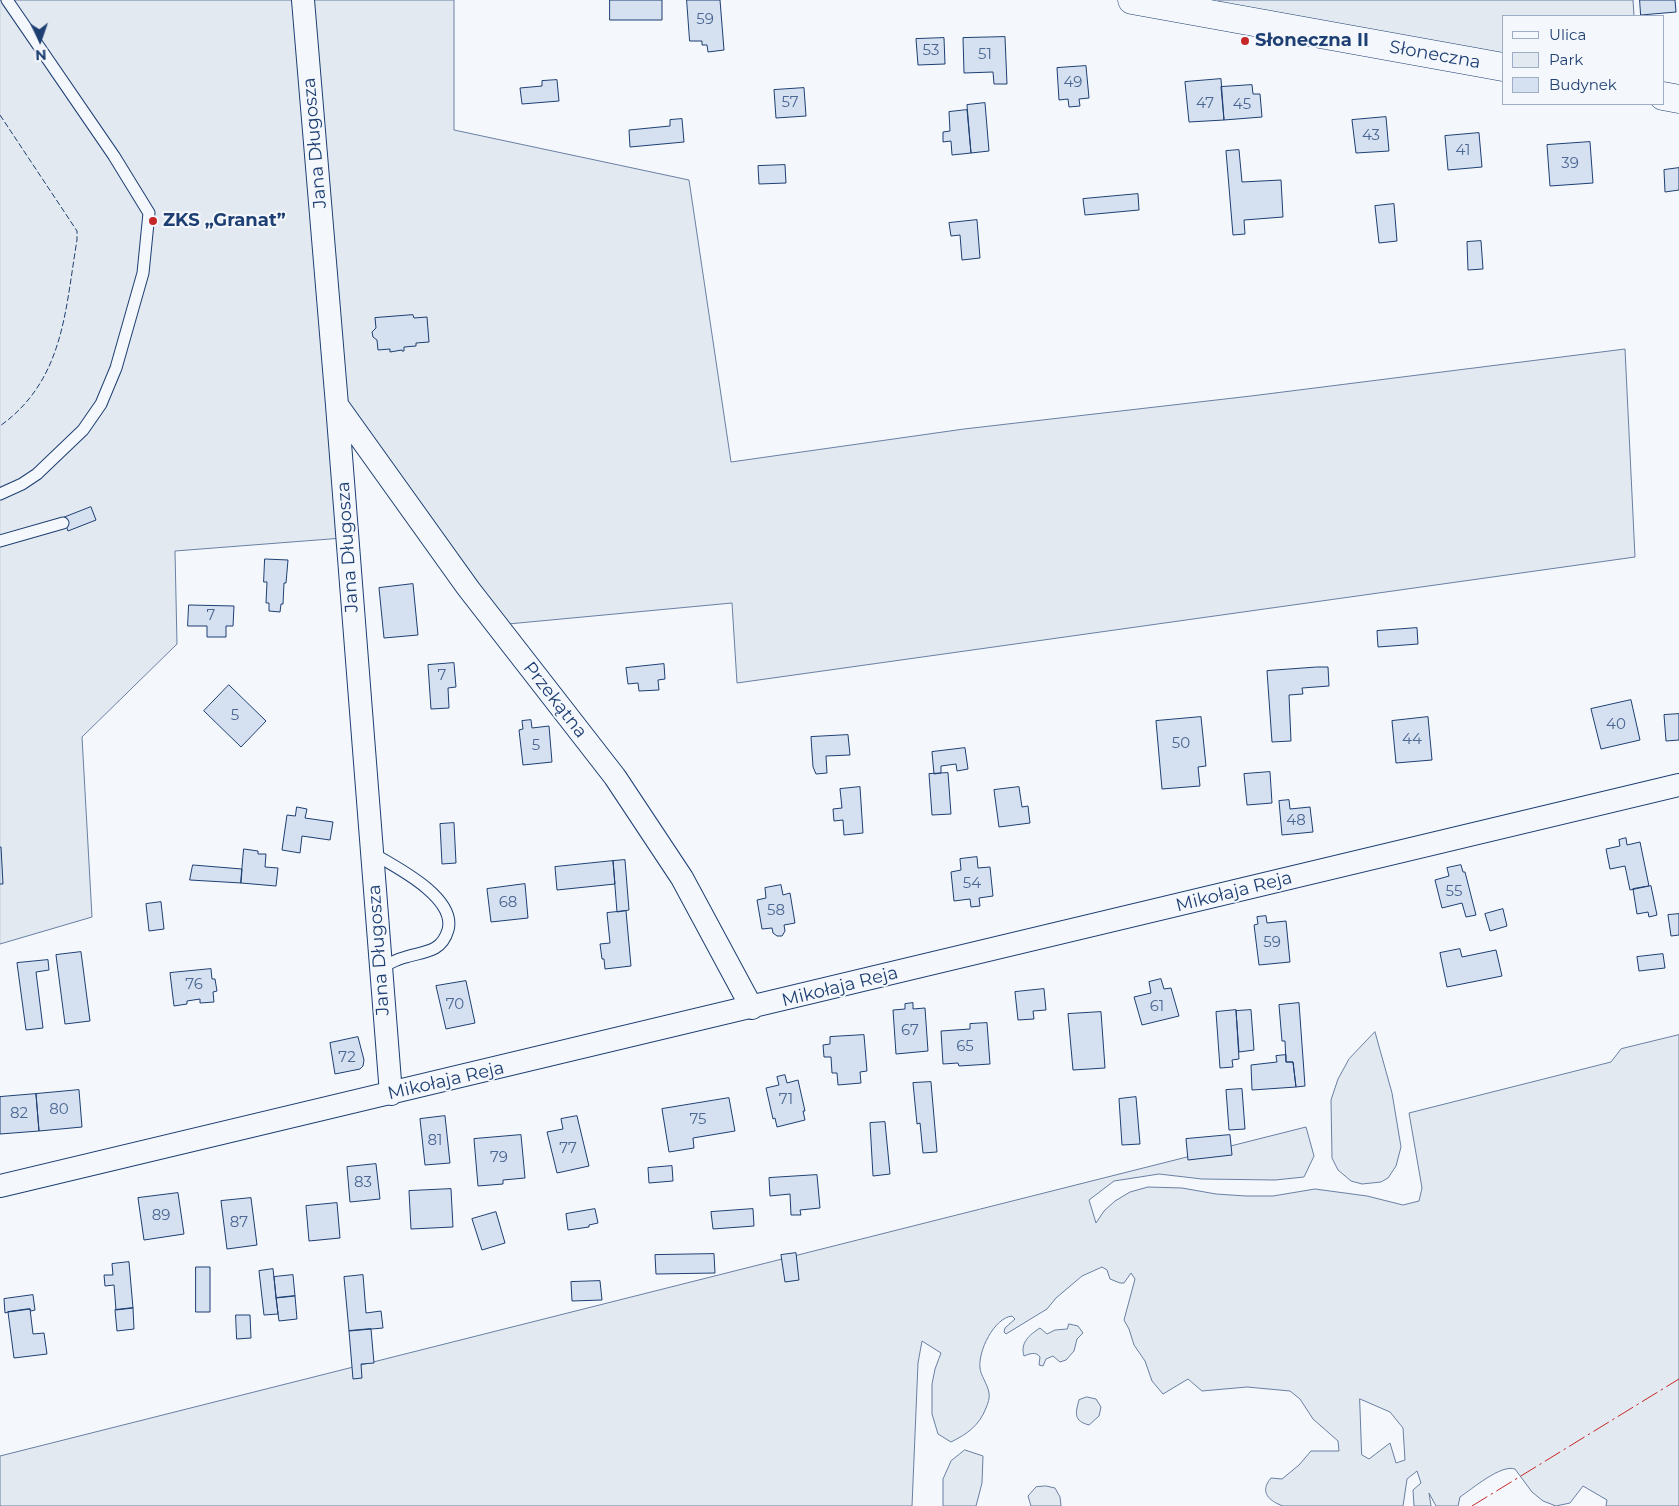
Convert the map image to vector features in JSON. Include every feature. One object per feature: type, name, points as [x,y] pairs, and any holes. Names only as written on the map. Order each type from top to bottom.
[{"type":"street","name":"Jana Długosza","points":[[302,0],[337,405],[391,1094]]},
{"type":"street","name":"Słoneczna","points":[[1132,0],[1502,67]]},
{"type":"street","points":[[1664,96],[1679,99]]},
{"type":"street","name":"Przekątna","points":[[337,405],[468,588],[615,777],[682,878],[752,1008]]},
{"type":"street","name":"Mikołaja Reja","points":[[0,1186],[752,1008],[1679,785]]},
{"type":"lane","points":[[0,494],[22,484],[37,474],[84,430],[101,404],[116,368],[143,273],[149,213],[114,156],[7,0]]},
{"type":"lane","points":[[0,541],[63,523]]},
{"type":"lane","points":[[372,853],[414,879],[434,895],[445,910],[449,925],[446,938],[436,948],[405,957],[381,967]]},
{"type":"green space","name":"ZKS „Granat”","points":[[0,0],[292,0],[343,538],[175,551],[177,644],[82,737],[92,917],[0,944]]},
{"type":"green space","points":[[311,0],[454,0],[454,130],[689,180],[731,462],[964,429],[1251,396],[1625,349],[1635,557],[737,683],[732,603],[508,624],[348,402],[344,384]]},
{"type":"green space","points":[[1219,0],[1633,0],[1634,15],[1502,15],[1502,70],[1221,18]]},
{"type":"green space","points":[[1375,1032],[1392,1093],[1401,1147],[1396,1166],[1388,1178],[1381,1182],[1362,1184],[1351,1181],[1338,1170],[1332,1158],[1331,1100],[1338,1079],[1349,1059]]},
{"type":"green space","points":[[1679,1035],[1679,1506],[1606,1506],[1607,1500],[1583,1486],[1570,1503],[1556,1506],[1543,1501],[1532,1492],[1515,1469],[1509,1468],[1479,1483],[1460,1497],[1458,1506],[1436,1506],[1429,1493],[1431,1506],[1414,1506],[1413,1490],[1421,1483],[1417,1471],[1407,1479],[1403,1506],[1283,1506],[1278,1504],[1270,1499],[1266,1492],[1267,1483],[1271,1478],[1282,1479],[1299,1465],[1311,1451],[1339,1451],[1338,1441],[1313,1419],[1300,1399],[1290,1391],[1247,1387],[1202,1391],[1188,1379],[1163,1394],[1152,1381],[1145,1361],[1134,1345],[1124,1320],[1135,1279],[1131,1273],[1124,1283],[1120,1283],[1110,1279],[1107,1270],[1102,1267],[1082,1276],[1056,1298],[1047,1309],[1006,1334],[1004,1332],[1005,1328],[1015,1319],[1012,1316],[1005,1318],[993,1329],[984,1345],[980,1361],[980,1370],[989,1393],[989,1399],[976,1425],[951,1442],[938,1434],[932,1414],[932,1384],[941,1353],[922,1341],[918,1363],[912,1506],[0,1506],[0,1456],[1306,1127],[1314,1156],[1304,1177],[1275,1180],[1202,1179],[1159,1174],[1114,1181],[1089,1200],[1096,1223],[1104,1211],[1115,1201],[1130,1192],[1148,1187],[1182,1188],[1216,1194],[1246,1196],[1273,1196],[1315,1189],[1367,1196],[1403,1205],[1419,1201],[1422,1188],[1409,1113],[1611,1062],[1621,1049]],"holes":[[[1360,1399],[1390,1412],[1403,1428],[1405,1460],[1396,1463],[1390,1443],[1369,1459],[1362,1455]]]},
{"type":"green space","points":[[1069,1324],[1078,1326],[1083,1333],[1077,1339],[1074,1351],[1066,1360],[1060,1362],[1053,1356],[1046,1359],[1043,1366],[1039,1365],[1040,1357],[1037,1354],[1024,1356],[1024,1343],[1040,1328],[1047,1334],[1055,1330],[1067,1329]]},
{"type":"green space","points":[[1087,1397],[1096,1399],[1101,1407],[1099,1416],[1089,1425],[1078,1419],[1076,1413],[1079,1400]]},
{"type":"green space","points":[[965,1450],[983,1456],[982,1483],[976,1506],[943,1506],[943,1479],[951,1461]]},
{"type":"green space","points":[[1046,1486],[1055,1488],[1060,1497],[1061,1506],[1031,1506],[1028,1496],[1036,1487]]},
{"type":"building","points":[[610,0],[662,0],[662,20],[610,20]]},
{"type":"building","points":[[687,0],[720,0],[724,50],[708,52],[707,45],[702,45],[702,41],[690,41]]},
{"type":"building","points":[[1640,0],[1675,0],[1676,12],[1641,15]]},
{"type":"building","points":[[1005,37],[1007,84],[994,84],[993,72],[964,73],[963,38]]},
{"type":"building","points":[[944,38],[945,64],[918,65],[916,39]]},
{"type":"building","points":[[1086,66],[1089,98],[1079,99],[1080,106],[1069,107],[1068,99],[1059,100],[1057,68]]},
{"type":"building","points":[[1221,79],[1224,120],[1189,122],[1185,82]]},
{"type":"building","points":[[557,80],[559,101],[522,104],[520,88],[542,86],[542,81]]},
{"type":"building","points":[[1252,85],[1253,94],[1260,94],[1262,117],[1224,120],[1221,87]]},
{"type":"building","points":[[804,88],[806,116],[776,118],[774,90]]},
{"type":"building","points":[[985,103],[989,151],[971,153],[967,105]]},
{"type":"building","points":[[967,110],[971,153],[952,155],[951,141],[943,142],[943,132],[950,131],[949,112]]},
{"type":"building","points":[[1386,117],[1389,151],[1356,153],[1352,120]]},
{"type":"building","points":[[682,119],[684,142],[630,147],[629,130],[670,126],[670,120]]},
{"type":"building","points":[[1479,133],[1482,167],[1448,170],[1445,136]]},
{"type":"building","points":[[1590,142],[1593,183],[1550,186],[1547,145]]},
{"type":"building","points":[[1239,150],[1242,182],[1281,180],[1283,217],[1244,220],[1245,234],[1233,235],[1226,151]]},
{"type":"building","points":[[785,165],[786,183],[759,184],[758,166]]},
{"type":"building","points":[[1679,168],[1679,190],[1665,192],[1664,170]]},
{"type":"building","points":[[1138,194],[1139,210],[1085,215],[1083,199]]},
{"type":"building","points":[[1394,204],[1397,241],[1379,243],[1375,206]]},
{"type":"building","points":[[977,220],[980,258],[962,260],[960,235],[951,236],[949,223]]},
{"type":"building","points":[[1481,241],[1483,269],[1468,270],[1467,242]]},
{"type":"building","points":[[413,315],[414,318],[427,317],[429,342],[416,343],[416,346],[404,347],[404,351],[390,352],[390,349],[378,350],[377,340],[373,337],[372,332],[376,328],[375,318]]},
{"type":"building","points":[[91,507],[96,520],[68,531],[63,518]]},
{"type":"building","points":[[265,559],[288,560],[283,604],[281,604],[280,612],[269,611],[269,603],[266,603],[267,582],[264,582]]},
{"type":"building","points":[[413,584],[418,635],[384,638],[379,588]]},
{"type":"building","points":[[189,605],[234,606],[233,626],[226,626],[226,637],[207,637],[207,626],[188,626]]},
{"type":"building","points":[[1417,628],[1418,644],[1378,647],[1377,631]]},
{"type":"building","points":[[454,663],[456,687],[448,688],[449,708],[431,709],[428,665]]},
{"type":"building","points":[[664,664],[665,679],[658,680],[659,690],[639,691],[638,683],[628,684],[626,668]]},
{"type":"building","points":[[1328,667],[1329,686],[1302,688],[1303,694],[1289,695],[1291,741],[1272,742],[1267,671]]},
{"type":"building","points":[[229,685],[266,721],[241,747],[204,711]]},
{"type":"building","points":[[1631,700],[1640,740],[1601,749],[1591,709]]},
{"type":"building","points":[[1679,714],[1679,740],[1666,741],[1664,715]]},
{"type":"building","points":[[1201,717],[1206,766],[1198,767],[1200,786],[1162,789],[1156,721]]},
{"type":"building","points":[[1428,717],[1432,760],[1396,763],[1392,721]]},
{"type":"building","points":[[531,720],[532,728],[549,726],[552,762],[523,765],[519,730],[523,729],[522,721]]},
{"type":"building","points":[[848,735],[850,755],[826,756],[827,773],[816,774],[813,767],[811,737]]},
{"type":"building","points":[[965,748],[968,769],[957,771],[956,764],[941,766],[941,773],[934,774],[932,752]]},
{"type":"building","points":[[1270,772],[1272,803],[1247,805],[1244,774]]},
{"type":"building","points":[[948,773],[951,814],[932,815],[929,774]]},
{"type":"building","points":[[860,787],[863,833],[844,835],[843,820],[834,821],[833,809],[842,808],[840,789]]},
{"type":"building","points":[[1019,787],[1022,807],[1028,806],[1030,823],[999,827],[994,790]]},
{"type":"building","points":[[1289,800],[1290,809],[1310,807],[1313,832],[1282,835],[1279,801]]},
{"type":"building","points":[[297,807],[307,809],[305,818],[333,822],[330,840],[302,836],[300,853],[282,850],[287,815],[295,816]]},
{"type":"building","points":[[454,823],[456,863],[442,864],[440,824]]},
{"type":"building","points":[[1626,838],[1627,845],[1640,842],[1649,886],[1630,890],[1625,866],[1610,869],[1606,849],[1620,846],[1619,840]]},
{"type":"building","points":[[1,847],[3,884],[0,884]]},
{"type":"building","points":[[244,849],[258,851],[258,854],[266,854],[265,867],[278,868],[276,886],[241,883]]},
{"type":"building","points":[[977,857],[978,868],[990,867],[993,896],[979,898],[980,906],[971,907],[970,899],[954,901],[951,872],[961,870],[960,859]]},
{"type":"building","points":[[625,860],[629,910],[617,912],[613,861]]},
{"type":"building","points":[[613,861],[615,884],[557,890],[555,867]]},
{"type":"building","points":[[193,865],[242,869],[241,883],[190,880]]},
{"type":"building","points":[[1461,865],[1463,872],[1465,872],[1476,915],[1466,917],[1462,903],[1442,908],[1435,880],[1449,876],[1447,868]]},
{"type":"building","points":[[525,884],[528,918],[491,922],[487,889]]},
{"type":"building","points":[[781,885],[783,895],[790,893],[795,923],[784,925],[785,931],[782,936],[777,936],[773,933],[772,928],[762,929],[757,900],[766,898],[765,888]]},
{"type":"building","points":[[1651,886],[1657,915],[1649,917],[1648,912],[1637,914],[1633,889]]},
{"type":"building","points":[[161,902],[164,929],[149,931],[146,904]]},
{"type":"building","points":[[1503,909],[1507,926],[1490,931],[1485,914]]},
{"type":"building","points":[[626,911],[631,966],[605,969],[600,944],[610,943],[607,913]]},
{"type":"building","points":[[1679,914],[1679,935],[1671,936],[1668,915]]},
{"type":"building","points":[[1266,916],[1267,923],[1286,921],[1290,962],[1259,965],[1254,925],[1258,924],[1257,917]]},
{"type":"building","points":[[1460,949],[1462,957],[1496,950],[1502,976],[1447,987],[1440,953]]},
{"type":"building","points":[[81,952],[90,1021],[65,1024],[56,955]]},
{"type":"building","points":[[1663,954],[1665,968],[1639,971],[1637,957]]},
{"type":"building","points":[[48,960],[49,970],[36,972],[43,1028],[26,1030],[17,963]]},
{"type":"building","points":[[211,969],[212,979],[215,979],[217,991],[213,992],[214,1002],[200,1003],[200,999],[174,1006],[170,973]]},
{"type":"building","points":[[1161,979],[1164,989],[1171,988],[1179,1016],[1142,1025],[1134,997],[1151,993],[1149,982]]},
{"type":"building","points":[[466,981],[475,1023],[446,1029],[436,986]]},
{"type":"building","points":[[1044,989],[1046,1010],[1033,1011],[1034,1019],[1018,1020],[1015,992]]},
{"type":"building","points":[[913,1003],[913,1009],[925,1008],[928,1051],[896,1054],[893,1010],[905,1009],[905,1004]]},
{"type":"building","points":[[1299,1003],[1305,1086],[1296,1087],[1293,1062],[1286,1062],[1285,1041],[1282,1041],[1279,1005]]},
{"type":"building","points":[[1236,1010],[1239,1059],[1232,1060],[1233,1067],[1220,1068],[1216,1012]]},
{"type":"building","points":[[1251,1010],[1254,1050],[1239,1052],[1236,1011]]},
{"type":"building","points":[[1101,1012],[1105,1068],[1073,1070],[1068,1014]]},
{"type":"building","points":[[987,1023],[990,1064],[959,1066],[958,1063],[943,1064],[941,1031],[970,1029],[970,1024]]},
{"type":"building","points":[[864,1035],[867,1071],[860,1072],[861,1083],[838,1085],[837,1073],[832,1073],[831,1057],[824,1057],[823,1045],[830,1044],[830,1037]]},
{"type":"building","points":[[358,1037],[364,1060],[363,1066],[360,1069],[335,1074],[330,1043]]},
{"type":"building","points":[[1286,1055],[1286,1062],[1293,1062],[1296,1087],[1252,1090],[1251,1065],[1277,1062],[1276,1056]]},
{"type":"building","points":[[785,1075],[787,1083],[798,1080],[805,1111],[803,1111],[805,1120],[777,1127],[775,1118],[773,1119],[766,1088],[779,1085],[777,1077]]},
{"type":"building","points":[[931,1082],[937,1152],[923,1153],[920,1123],[917,1124],[913,1083]]},
{"type":"building","points":[[1242,1089],[1245,1129],[1229,1130],[1226,1090]]},
{"type":"building","points":[[79,1090],[82,1127],[39,1131],[36,1094]]},
{"type":"building","points":[[36,1094],[39,1131],[0,1134],[0,1097]]},
{"type":"building","points":[[1136,1097],[1140,1144],[1122,1145],[1119,1099]]},
{"type":"building","points":[[729,1098],[735,1131],[693,1138],[694,1148],[669,1152],[662,1109]]},
{"type":"building","points":[[445,1116],[450,1163],[425,1165],[420,1119]]},
{"type":"building","points":[[577,1116],[589,1166],[557,1173],[547,1132],[563,1129],[561,1119]]},
{"type":"building","points":[[885,1122],[890,1174],[873,1176],[870,1123]]},
{"type":"building","points":[[521,1135],[525,1178],[503,1180],[503,1184],[478,1186],[474,1139]]},
{"type":"building","points":[[1230,1135],[1232,1155],[1188,1160],[1186,1139]]},
{"type":"building","points":[[376,1164],[380,1199],[350,1202],[347,1167]]},
{"type":"building","points":[[672,1166],[673,1181],[649,1183],[648,1168]]},
{"type":"building","points":[[817,1175],[820,1208],[800,1210],[801,1215],[791,1215],[790,1194],[770,1196],[769,1178]]},
{"type":"building","points":[[451,1189],[453,1227],[411,1229],[409,1191]]},
{"type":"building","points":[[178,1193],[184,1234],[144,1240],[138,1198]]},
{"type":"building","points":[[251,1198],[257,1245],[227,1249],[221,1201]]},
{"type":"building","points":[[337,1203],[340,1238],[309,1241],[306,1206]]},
{"type":"building","points":[[595,1209],[598,1223],[589,1225],[589,1227],[568,1230],[566,1214]]},
{"type":"building","points":[[753,1209],[754,1226],[713,1229],[711,1212]]},
{"type":"building","points":[[496,1212],[505,1243],[482,1250],[472,1219]]},
{"type":"building","points":[[796,1253],[799,1280],[785,1282],[781,1255]]},
{"type":"building","points":[[714,1254],[715,1273],[656,1274],[655,1255]]},
{"type":"building","points":[[129,1262],[133,1308],[116,1310],[114,1285],[105,1286],[104,1275],[113,1275],[112,1264]]},
{"type":"building","points":[[196,1267],[210,1267],[210,1312],[196,1312]]},
{"type":"building","points":[[273,1269],[278,1314],[264,1315],[259,1271]]},
{"type":"building","points":[[293,1275],[295,1296],[276,1298],[274,1277]]},
{"type":"building","points":[[363,1275],[366,1313],[381,1311],[383,1328],[349,1331],[344,1277]]},
{"type":"building","points":[[600,1281],[602,1300],[572,1301],[571,1282]]},
{"type":"building","points":[[33,1295],[35,1310],[5,1313],[4,1299]]},
{"type":"building","points":[[295,1296],[297,1319],[279,1321],[276,1298]]},
{"type":"building","points":[[133,1308],[134,1329],[117,1331],[115,1310]]},
{"type":"building","points":[[30,1309],[33,1334],[44,1333],[47,1354],[14,1358],[8,1312]]},
{"type":"building","points":[[236,1315],[250,1315],[251,1338],[237,1339]]},
{"type":"building","points":[[371,1329],[374,1363],[361,1364],[362,1378],[353,1379],[349,1331]]},
{"type":"fence","points":[[0,115],[77,231],[64,318],[49,366],[37,388],[21,408],[0,426]]},
{"type":"power","points":[[1472,1506],[1679,1379]]},
{"type":"place","name":"Słoneczna II","points":[[1245,41]]},
{"type":"place","name":"ZKS „Granat”","points":[[153,221]]}]
